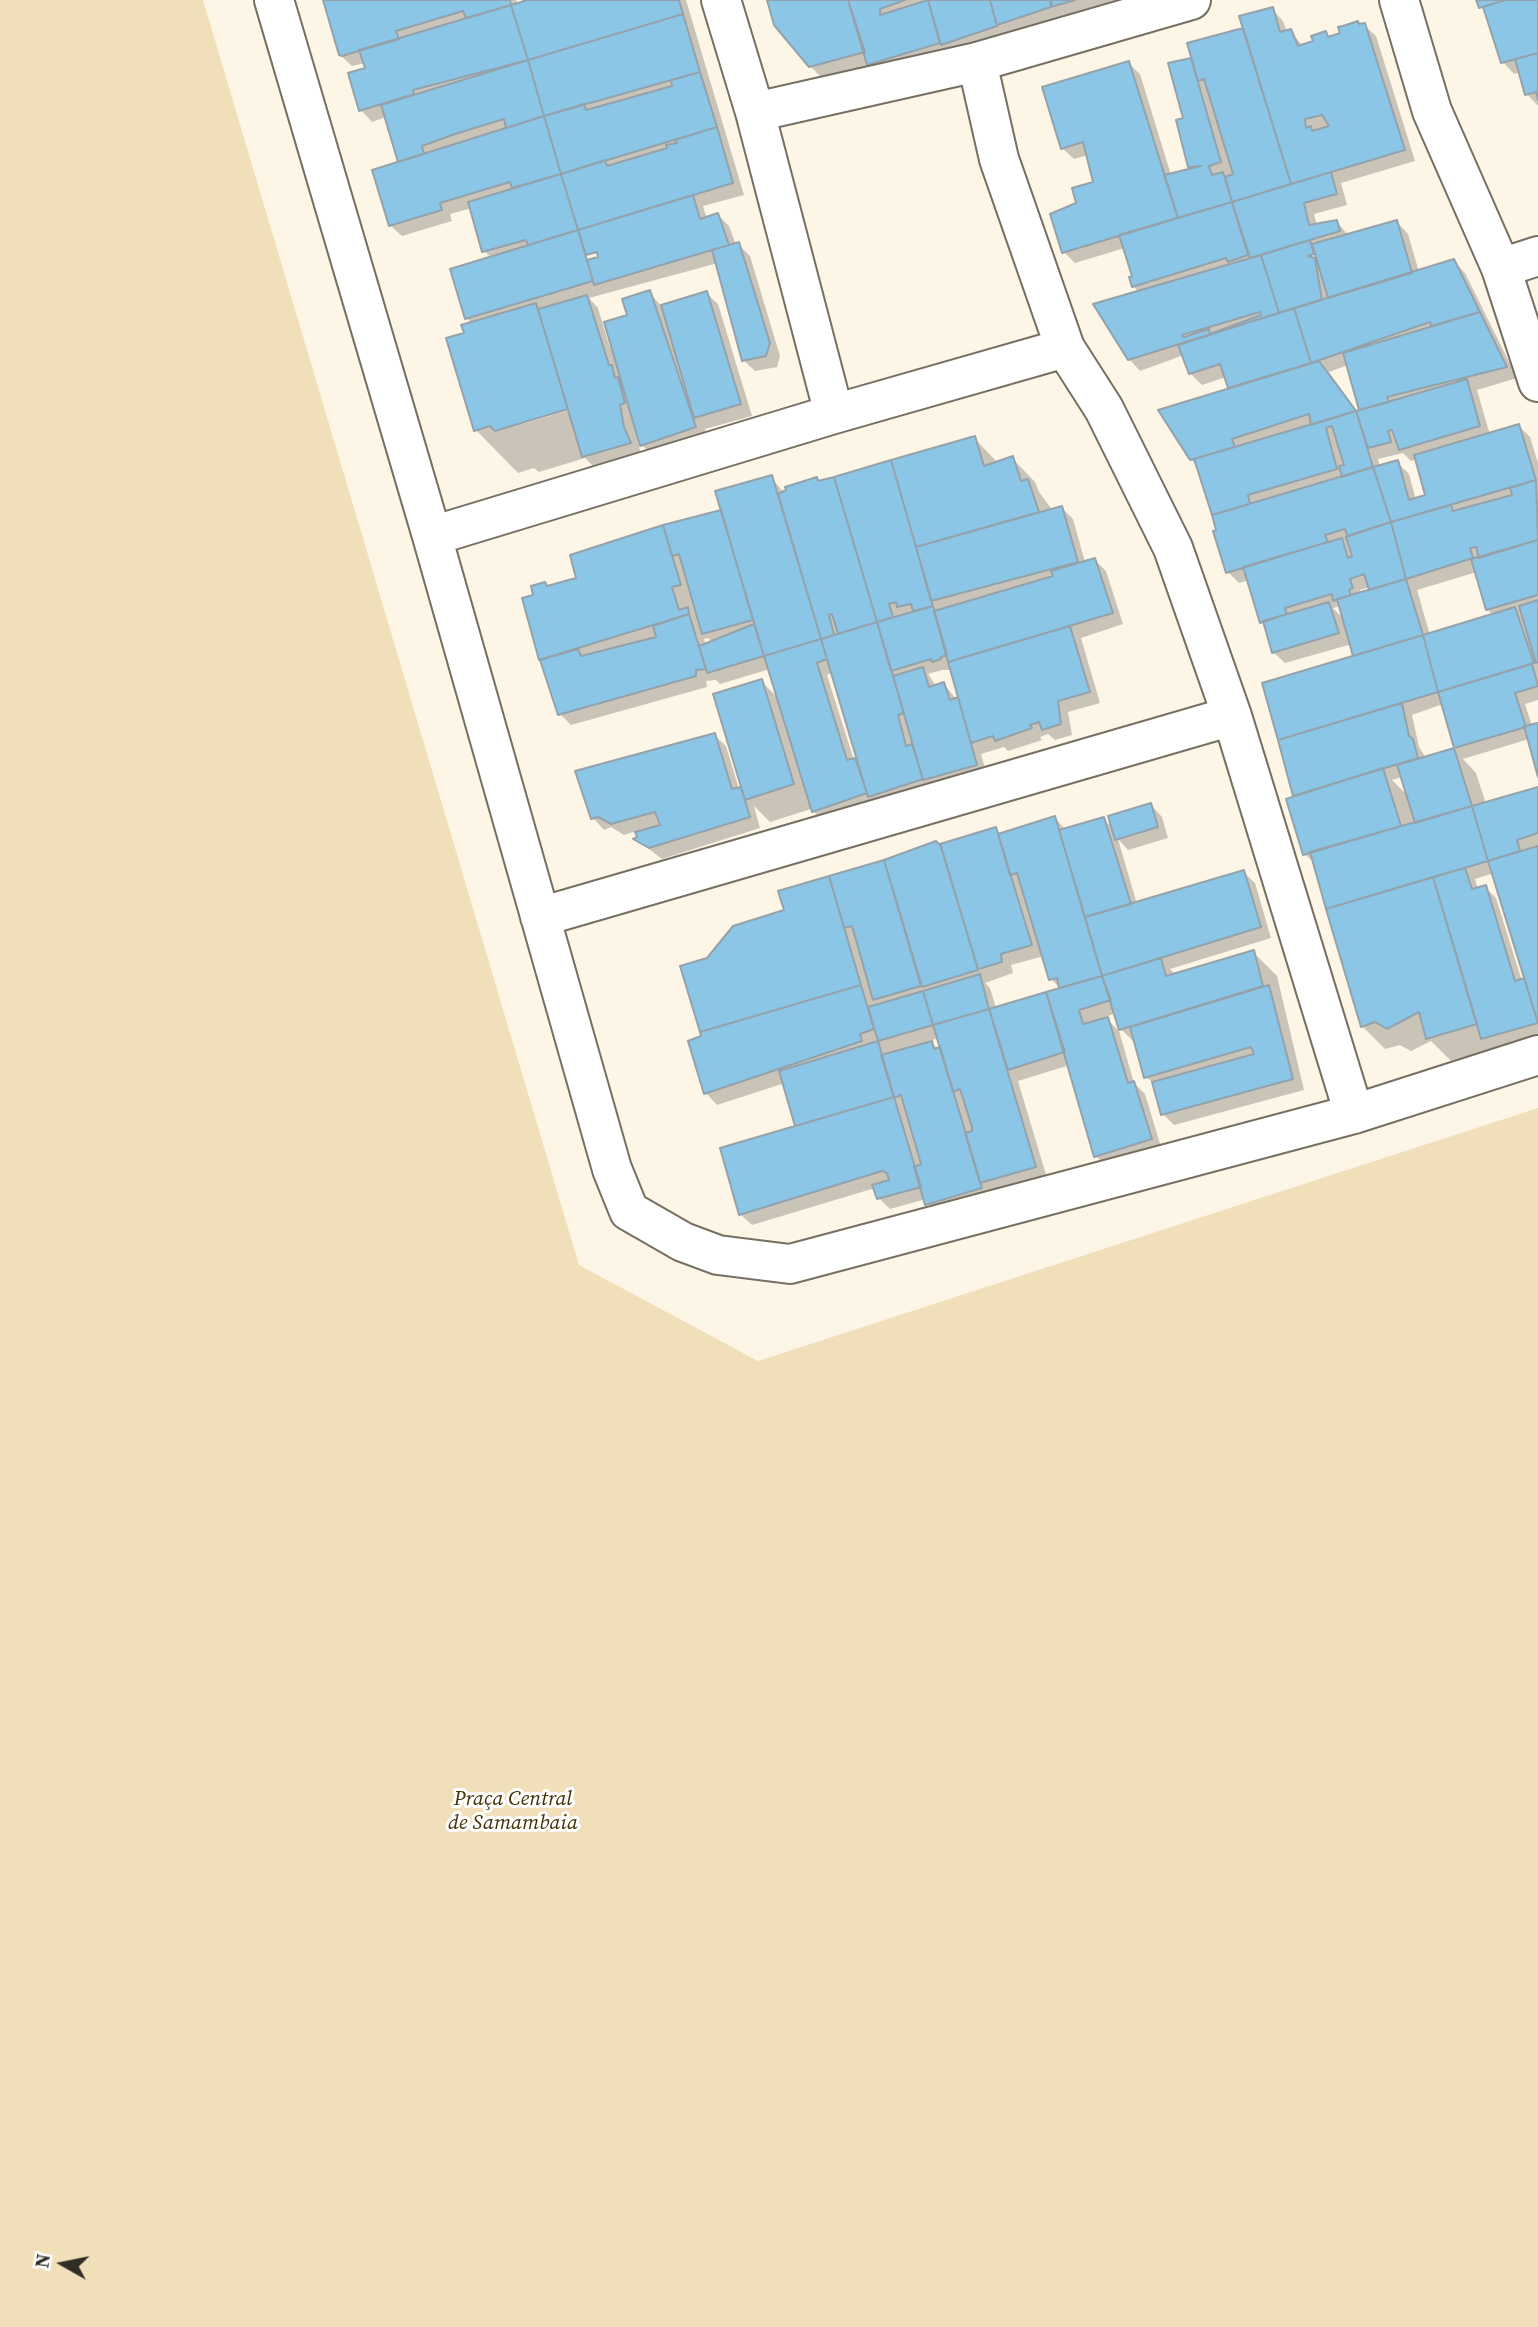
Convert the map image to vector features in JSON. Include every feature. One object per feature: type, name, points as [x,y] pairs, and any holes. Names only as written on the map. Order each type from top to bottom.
[{"type":"street","points":[[274,0],[432,536],[612,1170],[629,1211],[683,1242],[718,1255],[790,1264],[1354,1115],[1538,1055]]},
{"type":"street","points":[[721,0],[755,112],[834,414]]},
{"type":"street","points":[[755,112],[977,62],[1191,0]]},
{"type":"street","points":[[1399,0],[1433,111],[1500,268],[1538,383]]},
{"type":"street","points":[[977,62],[999,159],[1065,348],[1104,409],[1173,548],[1232,716],[1354,1115]]},
{"type":"street","points":[[1500,268],[1538,256]]},
{"type":"street","points":[[432,536],[834,414],[1065,348]]},
{"type":"street","points":[[540,916],[1232,716]]},
{"type":"green space","name":"Praça Central de Samambaia","points":[[0,0],[203,0],[579,1265],[758,1361],[1538,1108],[1538,2327],[0,2327]]},
{"type":"building","points":[[323,0],[510,0],[511,5],[466,18],[463,11],[396,31],[399,39],[342,56],[339,55]]},
{"type":"building","points":[[528,0],[679,0],[683,14],[528,60],[511,5]]},
{"type":"building","points":[[767,0],[848,0],[865,52],[809,67],[774,25]]},
{"type":"building","points":[[848,0],[905,0],[880,9],[880,15],[928,0],[940,43],[867,65]]},
{"type":"building","points":[[928,0],[990,0],[997,26],[941,45]]},
{"type":"building","points":[[990,0],[1050,0],[1052,4],[1051,7],[997,25]]},
{"type":"building","points":[[1050,0],[1075,0],[1051,7]]},
{"type":"building","points":[[1476,0],[1506,0],[1479,8]]},
{"type":"building","points":[[1506,0],[1538,0],[1538,53],[1501,63],[1483,7]]},
{"type":"building","points":[[511,5],[528,60],[413,90],[414,94],[359,111],[348,73],[365,68],[359,50]]},
{"type":"building","points":[[1273,7],[1280,32],[1291,29],[1298,46],[1313,41],[1311,36],[1326,31],[1328,37],[1340,33],[1338,27],[1358,21],[1359,24],[1365,23],[1405,150],[1291,184],[1239,16]],"holes":[[[1322,115],[1329,126],[1312,131],[1311,126],[1306,128],[1305,119]]]},
{"type":"building","points":[[683,14],[700,72],[544,116],[528,60]]},
{"type":"building","points":[[1243,28],[1291,184],[1232,202],[1225,177],[1233,174],[1204,79],[1198,81],[1187,43]]},
{"type":"building","points":[[1538,53],[1538,100],[1536,92],[1525,95],[1515,59]]},
{"type":"building","points":[[1191,58],[1221,162],[1209,166],[1212,175],[1223,172],[1232,202],[1178,218],[1164,175],[1201,166],[1188,167],[1176,120],[1183,118],[1168,63]]},
{"type":"building","points":[[528,60],[544,116],[506,128],[504,119],[455,134],[422,146],[424,154],[398,162],[381,105]]},
{"type":"building","points":[[1129,61],[1178,218],[1062,253],[1050,214],[1076,203],[1072,188],[1093,182],[1083,142],[1061,149],[1042,87]]},
{"type":"building","points":[[700,72],[717,127],[561,174],[544,116],[584,104],[586,110],[672,86],[671,80]]},
{"type":"building","points":[[544,116],[561,174],[512,188],[510,182],[440,203],[442,210],[389,226],[372,170]]},
{"type":"building","points":[[717,127],[733,183],[578,230],[561,174],[605,160],[607,166],[667,148],[666,145],[677,143],[675,140]]},
{"type":"building","points":[[1331,172],[1337,194],[1304,203],[1309,225],[1337,220],[1340,231],[1250,258],[1232,202]]},
{"type":"building","points":[[561,174],[578,230],[528,245],[526,240],[482,252],[468,202]]},
{"type":"building","points":[[693,195],[700,219],[718,213],[729,245],[594,285],[587,260],[598,257],[597,252],[586,255],[578,230]]},
{"type":"building","points":[[1232,202],[1248,255],[1228,262],[1226,258],[1132,287],[1129,277],[1132,276],[1119,235]]},
{"type":"building","points":[[1397,220],[1412,273],[1328,298],[1312,244]]},
{"type":"building","points":[[578,230],[593,281],[465,319],[450,269]]},
{"type":"building","points":[[1310,240],[1314,254],[1308,256],[1315,258],[1322,300],[1279,313],[1261,255]]},
{"type":"building","points":[[739,242],[770,343],[766,356],[742,361],[712,250]]},
{"type":"building","points":[[1261,255],[1279,313],[1128,360],[1093,304]],"holes":[[[1260,312],[1261,315],[1210,334],[1209,329],[1184,337],[1182,335]]]},
{"type":"building","points":[[1454,259],[1480,312],[1431,326],[1430,322],[1311,363],[1294,308]]},
{"type":"building","points":[[650,290],[696,427],[640,446],[604,322],[627,315],[622,299]]},
{"type":"building","points":[[707,291],[741,404],[694,418],[661,305]]},
{"type":"building","points":[[587,295],[609,365],[612,365],[615,378],[618,377],[625,403],[620,405],[624,427],[631,443],[582,457],[538,309]]},
{"type":"building","points":[[536,303],[568,409],[495,431],[490,426],[474,431],[446,338],[464,333],[461,325]]},
{"type":"building","points":[[1294,308],[1311,363],[1228,388],[1220,364],[1189,374],[1178,345]]},
{"type":"building","points":[[1480,312],[1507,367],[1387,397],[1389,402],[1359,410],[1343,353]]},
{"type":"building","points":[[1319,361],[1356,411],[1311,425],[1309,414],[1232,439],[1235,447],[1190,460],[1158,410]]},
{"type":"building","points":[[1467,379],[1480,426],[1399,450],[1392,430],[1388,431],[1391,442],[1368,448],[1356,411]]},
{"type":"building","points":[[1356,411],[1373,467],[1342,477],[1339,466],[1344,465],[1332,426],[1326,428],[1337,469],[1248,495],[1250,504],[1212,515],[1194,459]]},
{"type":"building","points":[[1519,424],[1536,480],[1391,522],[1373,467],[1398,460],[1409,500],[1425,495],[1414,455]]},
{"type":"building","points":[[975,436],[984,466],[1013,456],[1021,481],[1028,479],[1039,512],[916,547],[891,460]]},
{"type":"building","points":[[891,460],[933,606],[913,611],[911,604],[897,607],[896,602],[889,604],[893,617],[877,622],[834,477]]},
{"type":"building","points":[[1373,467],[1391,522],[1347,536],[1345,529],[1325,535],[1328,542],[1226,573],[1213,531],[1216,530],[1212,515]]},
{"type":"building","points":[[772,475],[821,639],[764,656],[715,491]]},
{"type":"building","points":[[817,477],[818,481],[834,477],[877,622],[838,634],[832,614],[829,615],[834,635],[821,639],[778,494],[786,490],[785,487]]},
{"type":"building","points":[[1536,480],[1538,540],[1479,558],[1476,547],[1470,548],[1473,558],[1406,579],[1391,522],[1451,505],[1453,511],[1512,495],[1510,488]]},
{"type":"building","points":[[1062,506],[1078,562],[931,601],[916,547]]},
{"type":"building","points":[[721,510],[753,620],[702,634],[679,554],[672,556],[663,525]]},
{"type":"building","points":[[1391,522],[1406,579],[1369,590],[1364,574],[1350,579],[1353,588],[1349,590],[1351,595],[1333,601],[1332,594],[1285,608],[1287,614],[1260,623],[1243,567],[1342,538],[1348,558],[1352,556],[1346,537]]},
{"type":"building","points":[[663,525],[681,585],[672,587],[679,610],[688,607],[689,614],[539,660],[522,598],[533,595],[531,586],[545,582],[547,586],[576,578],[570,555]]},
{"type":"building","points":[[1538,540],[1538,595],[1486,610],[1471,559]]},
{"type":"building","points":[[1095,558],[1113,613],[948,662],[934,611],[1053,576],[1051,571]]},
{"type":"building","points":[[1406,579],[1423,635],[1353,656],[1337,599]]},
{"type":"building","points":[[1538,600],[1538,662],[1536,663],[1519,606]]},
{"type":"building","points":[[1329,602],[1339,633],[1272,653],[1263,621]]},
{"type":"building","points":[[933,606],[947,655],[932,662],[931,659],[891,671],[877,622]]},
{"type":"building","points":[[1515,607],[1534,663],[1438,692],[1423,635]]},
{"type":"building","points":[[689,614],[706,669],[696,670],[696,676],[558,715],[540,660],[578,649],[581,656],[656,637],[653,626]]},
{"type":"building","points":[[877,622],[904,713],[898,715],[906,746],[912,744],[923,779],[868,797],[821,639]]},
{"type":"building","points":[[754,624],[764,656],[707,673],[699,646]]},
{"type":"building","points":[[1070,626],[1090,692],[1058,701],[1061,724],[1042,730],[1039,722],[1030,725],[1032,728],[995,741],[993,736],[971,743],[948,662]]},
{"type":"building","points":[[1423,635],[1438,692],[1278,740],[1262,683]]},
{"type":"building","points":[[821,639],[827,659],[817,663],[847,760],[855,758],[867,793],[812,812],[764,656]]},
{"type":"building","points":[[1532,664],[1538,686],[1515,693],[1526,727],[1454,748],[1438,692]]},
{"type":"building","points":[[923,667],[929,687],[944,682],[950,700],[958,697],[977,765],[923,780],[893,676]]},
{"type":"building","points":[[762,679],[794,784],[745,800],[713,694]]},
{"type":"building","points":[[1402,703],[1409,736],[1413,739],[1418,758],[1293,796],[1278,740]]},
{"type":"building","points":[[1538,723],[1538,777],[1524,726]]},
{"type":"building","points":[[715,733],[732,789],[741,787],[750,817],[649,848],[633,839],[637,837],[635,832],[660,825],[655,812],[611,824],[598,817],[591,819],[575,771]]},
{"type":"building","points":[[1454,748],[1472,806],[1415,823],[1397,765]]},
{"type":"building","points":[[1383,768],[1401,826],[1303,855],[1286,799]]},
{"type":"building","points":[[1538,787],[1538,833],[1517,840],[1520,851],[1488,861],[1472,806]]},
{"type":"building","points":[[1151,803],[1158,827],[1115,840],[1108,816]]},
{"type":"building","points":[[1472,806],[1488,861],[1326,909],[1310,852]]},
{"type":"building","points":[[1055,816],[1102,976],[1059,988],[1057,978],[1049,980],[1017,873],[1010,875],[998,834]]},
{"type":"building","points":[[1104,817],[1131,904],[1085,917],[1059,830]]},
{"type":"building","points":[[996,827],[1032,945],[1001,954],[1002,962],[978,969],[940,844]]},
{"type":"building","points":[[936,841],[941,846],[978,970],[922,987],[884,860]]},
{"type":"building","points":[[1538,846],[1538,1023],[1488,861]]},
{"type":"building","points":[[884,860],[921,986],[873,1000],[852,926],[844,928],[829,876]]},
{"type":"building","points":[[1465,868],[1472,889],[1486,885],[1515,981],[1524,978],[1538,1023],[1481,1039],[1433,877]]},
{"type":"building","points":[[1244,870],[1261,927],[1102,976],[1085,917]]},
{"type":"building","points":[[829,876],[861,985],[700,1032],[680,966],[707,958],[733,926],[784,910],[778,891]]},
{"type":"building","points":[[1433,877],[1477,1024],[1426,1039],[1419,1012],[1387,1029],[1375,1022],[1361,1027],[1326,909]]},
{"type":"building","points":[[1254,950],[1263,986],[1119,1030],[1102,976],[1161,958],[1166,976]]},
{"type":"building","points":[[980,974],[989,1009],[933,1025],[923,991]]},
{"type":"building","points":[[1102,976],[1111,1000],[1079,1010],[1083,1024],[1108,1017],[1128,1083],[1134,1081],[1152,1139],[1094,1157],[1046,992]]},
{"type":"building","points":[[861,985],[874,1029],[860,1034],[862,1041],[704,1094],[688,1041],[701,1036],[700,1032]]},
{"type":"building","points":[[1269,985],[1293,1079],[1161,1115],[1152,1082],[1254,1054],[1251,1047],[1144,1078],[1130,1027]]},
{"type":"building","points":[[923,991],[933,1025],[878,1041],[868,1007]]},
{"type":"building","points":[[1046,992],[1065,1052],[1008,1070],[989,1009]]},
{"type":"building","points":[[989,1009],[1036,1167],[980,1183],[965,1133],[972,1131],[972,1127],[960,1089],[953,1092],[933,1025]]},
{"type":"building","points":[[878,1041],[894,1097],[795,1126],[779,1071]]},
{"type":"building","points":[[932,1041],[934,1049],[940,1047],[982,1188],[925,1205],[914,1167],[921,1164],[901,1095],[894,1098],[881,1055]]},
{"type":"building","points":[[894,1097],[921,1187],[877,1199],[872,1185],[889,1180],[887,1173],[882,1171],[739,1215],[720,1148]]}]
